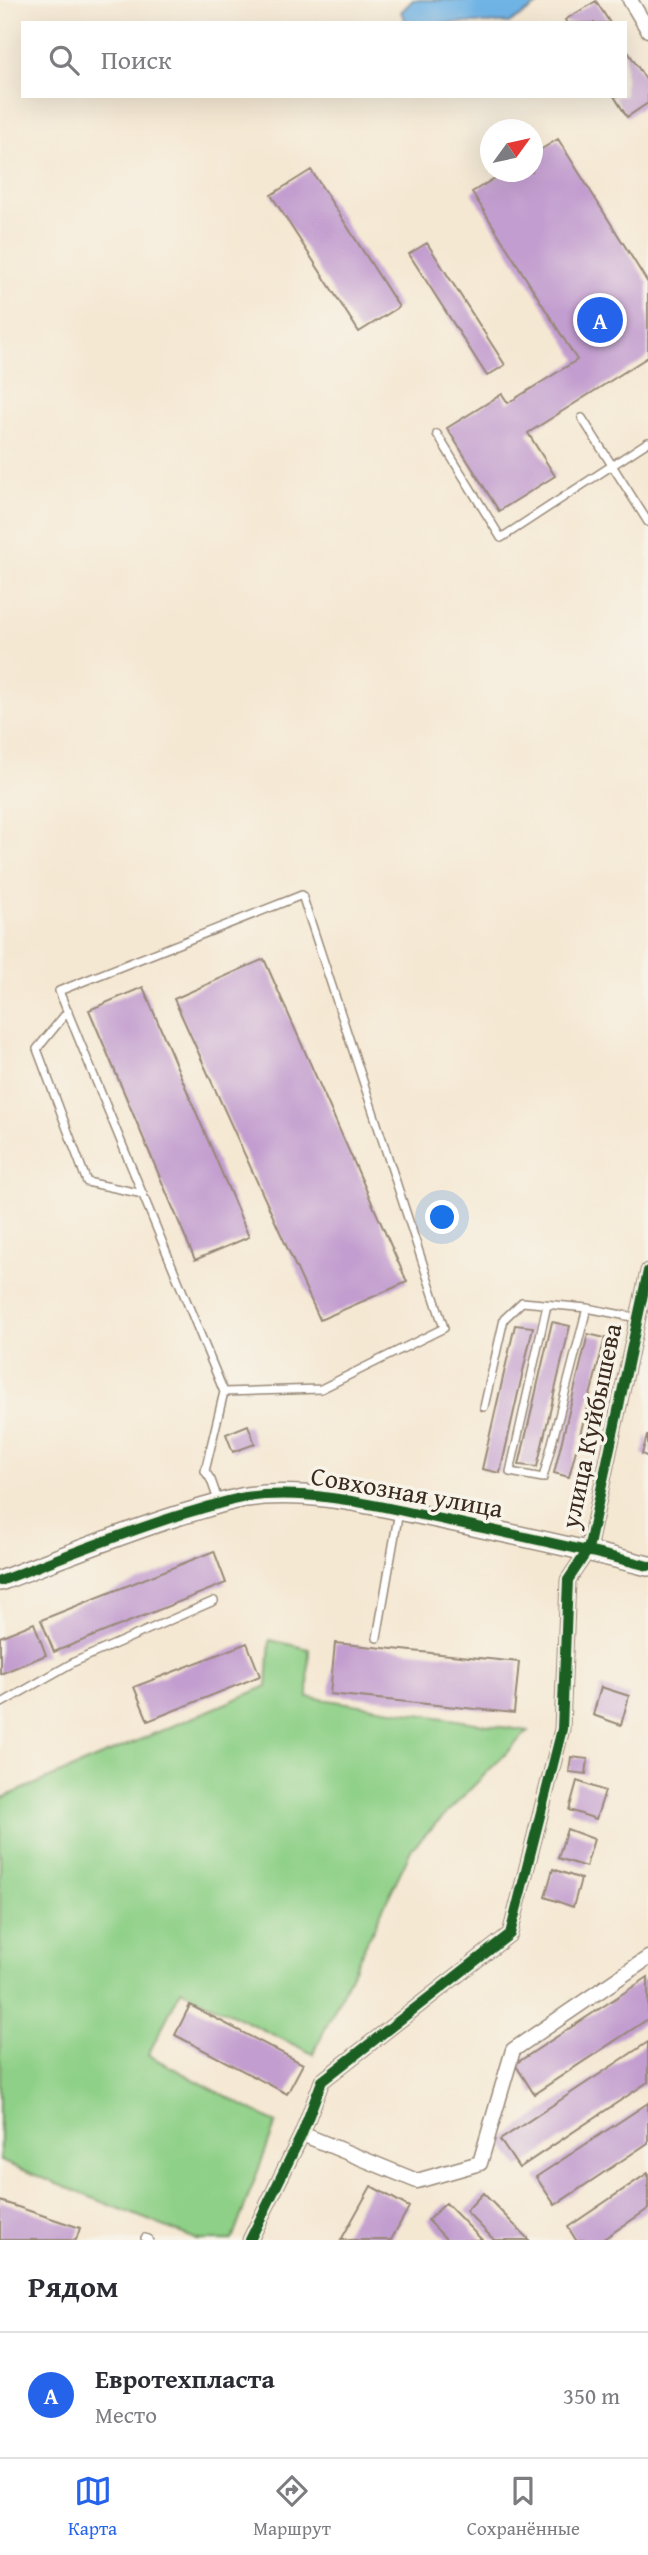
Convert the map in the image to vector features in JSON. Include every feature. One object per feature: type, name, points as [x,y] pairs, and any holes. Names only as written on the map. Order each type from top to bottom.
[{"type":"street","points":[[630,0],[648,30]]},
{"type":"street","name":"улица Куйбышева","points":[[588,1550],[643,1320],[648,1271]]},
{"type":"street","name":"Совхозная улица","points":[[0,1581],[136,1529],[219,1503],[277,1494],[312,1496],[399,1511],[588,1550],[648,1566]]},
{"type":"street","points":[[250,2240],[302,2134],[322,2081],[510,1934],[562,1730],[568,1580],[588,1550]]},
{"type":"street","points":[[302,2134],[417,2181],[481,2163],[513,2050],[648,1958]]},
{"type":"lane","points":[[582,418],[648,522]]},
{"type":"lane","points":[[437,435],[501,538],[648,442]]},
{"type":"lane","points":[[219,1503],[205,1471],[225,1392],[59,991],[302,895],[444,1328],[321,1389],[225,1392]]},
{"type":"lane","points":[[68,1011],[37,1049],[87,1182],[143,1194]]},
{"type":"lane","points":[[484,1407],[503,1319],[522,1302],[587,1308],[643,1320]]},
{"type":"lane","points":[[547,1305],[510,1472],[543,1478],[587,1308]]},
{"type":"lane","points":[[377,1638],[399,1511]]},
{"type":"lane","points":[[0,1704],[74,1662],[215,1601]]},
{"type":"green space","points":[[270,1640],[309,1649],[308,1697],[528,1731],[412,1848],[313,2054],[181,1990],[148,2055],[276,2123],[232,2240],[198,2240],[0,2161],[0,1799],[267,1686]]},
{"type":"water","points":[[413,0],[545,0],[513,21],[406,21],[401,12]]},
{"type":"building","points":[[596,1],[609,21],[566,21]]},
{"type":"building","points":[[627,50],[648,83],[648,103],[627,117],[615,98],[627,98]]},
{"type":"building","points":[[558,139],[648,283],[648,357],[528,433],[555,476],[499,511],[447,428],[502,394],[508,403],[577,360],[472,192],[488,182],[543,182],[543,148]]},
{"type":"building","points":[[311,170],[399,307],[359,332],[271,195]]},
{"type":"building","points":[[427,243],[505,365],[487,376],[409,254]]},
{"type":"building","points":[[264,959],[407,1282],[320,1320],[174,999]]},
{"type":"building","points":[[143,987],[249,1237],[195,1260],[89,1010]]},
{"type":"building","points":[[552,1322],[570,1326],[537,1467],[519,1465]]},
{"type":"building","points":[[515,1325],[533,1327],[500,1473],[482,1469]]},
{"type":"building","points":[[588,1334],[605,1338],[569,1477],[554,1473]]},
{"type":"building","points":[[248,1425],[255,1444],[233,1452],[226,1434]]},
{"type":"building","points":[[648,1436],[648,1457],[642,1454]]},
{"type":"building","points":[[214,1551],[226,1583],[54,1652],[41,1620]]},
{"type":"building","points":[[34,1623],[46,1655],[0,1674],[0,1637]]},
{"type":"building","points":[[247,1643],[260,1676],[148,1721],[134,1687]]},
{"type":"building","points":[[335,1643],[519,1662],[514,1713],[330,1694]]},
{"type":"building","points":[[601,1687],[629,1696],[621,1725],[593,1715]]},
{"type":"building","points":[[571,1757],[588,1759],[586,1774],[569,1772]]},
{"type":"building","points":[[577,1781],[605,1791],[596,1819],[569,1810]]},
{"type":"building","points":[[567,1829],[594,1839],[586,1867],[558,1858]]},
{"type":"building","points":[[553,1869],[581,1879],[573,1907],[545,1897]]},
{"type":"building","points":[[648,1977],[648,2019],[534,2094],[515,2064]]},
{"type":"building","points":[[190,2005],[303,2064],[287,2094],[175,2035]]},
{"type":"building","points":[[648,2042],[648,2082],[519,2168],[500,2140]]},
{"type":"building","points":[[648,2103],[648,2143],[555,2205],[536,2177]]},
{"type":"building","points":[[648,2173],[648,2209],[602,2240],[576,2240],[568,2227]]},
{"type":"building","points":[[371,2186],[409,2207],[391,2240],[341,2240]]},
{"type":"building","points":[[483,2193],[529,2240],[494,2240],[466,2211]]},
{"type":"building","points":[[0,2201],[80,2228],[76,2240],[0,2240]]},
{"type":"building","points":[[446,2203],[482,2240],[447,2240],[428,2220]]},
{"type":"cycle path","points":[[250,2240],[302,2134],[322,2081],[510,1934],[562,1729],[568,1580],[588,1550],[648,1271]]},
{"type":"cycle path","points":[[0,1581],[180,1515],[246,1497],[270,1495],[320,1497],[369,1504],[648,1566]]},
{"type":"place","name":"Евротехпласта","points":[[600,320]]}]
